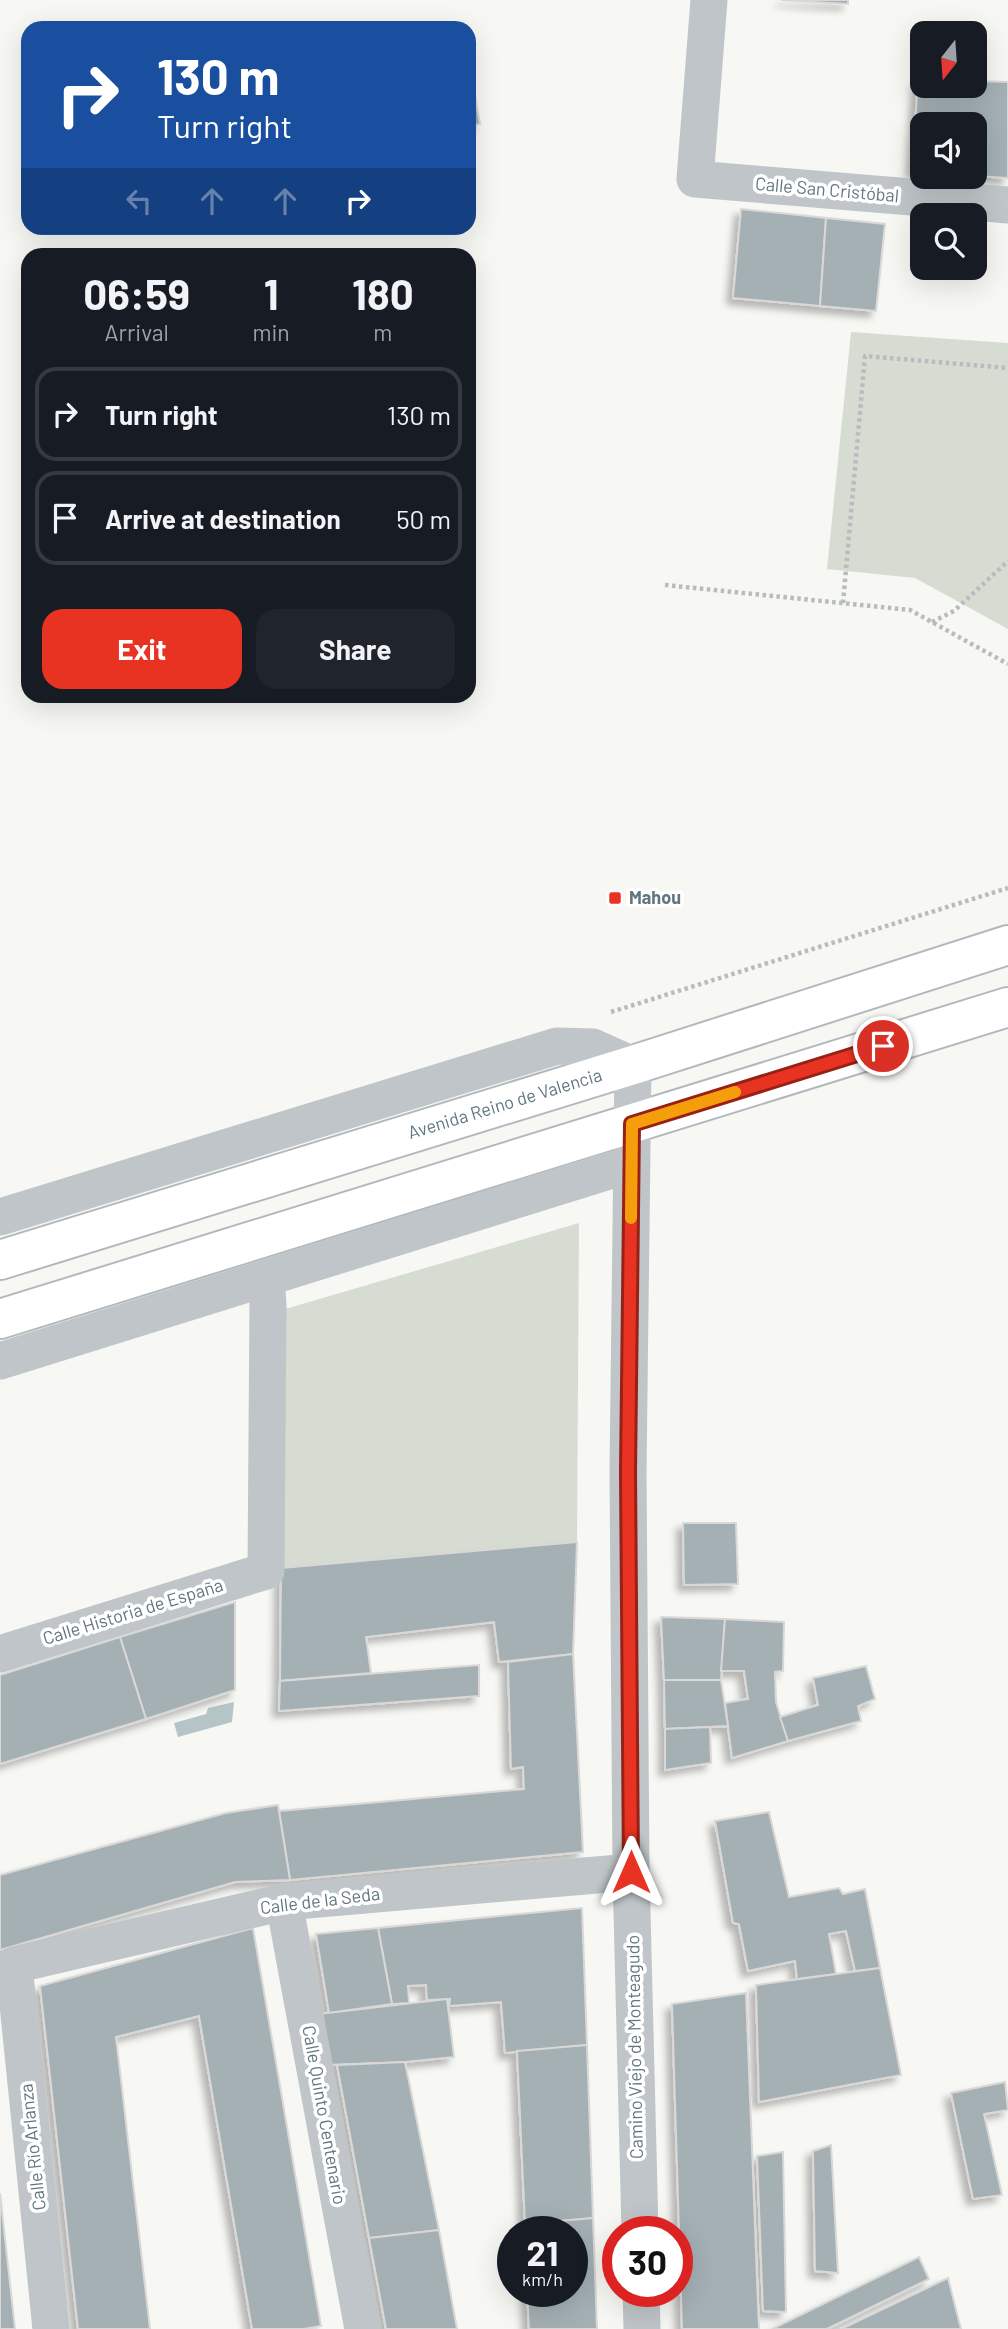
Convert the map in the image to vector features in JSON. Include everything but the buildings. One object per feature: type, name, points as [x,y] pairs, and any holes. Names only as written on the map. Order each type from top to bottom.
[{"type":"main road","name":"Avenida Reino de Valencia","points":[[0,1260],[633,1065],[1008,945]]},
{"type":"main road","points":[[0,1319],[1008,1007]]},
{"type":"street","name":"Calle San Cristóbal","points":[[709,0],[695,179],[1004,205]]},
{"type":"street","points":[[0,1217],[557,1046],[593,1047],[633,1065]]},
{"type":"street","name":"Camino Viejo de Monteagudo","points":[[633,1065],[628,1472],[631,1872],[640,2216]]},
{"type":"street","points":[[0,1360],[631,1164]]},
{"type":"street","name":"Calle Historia de España","points":[[0,1654],[266,1571],[266,1277]]},
{"type":"street","name":"Calle de la Seda","points":[[14,1965],[284,1902],[631,1872]]},
{"type":"street","name":"Calle Quinto Centenario","points":[[284,1902],[363,2329]]},
{"type":"street","name":"Calle Río Arlanza","points":[[14,1965],[51,2329]]},
{"type":"street","points":[[641,2307],[642,2329]]},
{"type":"path","points":[[843,603],[865,356],[1008,368]]},
{"type":"path","points":[[932,622],[954,611],[1008,561]]},
{"type":"path","points":[[665,585],[910,610],[1008,664]]},
{"type":"path","points":[[602,1015],[1008,888]]},
{"type":"shaded area","points":[[851,332],[1008,343],[1008,629],[915,578],[827,569]]},
{"type":"shaded area","points":[[579,1223],[577,1542],[281,1568],[268,1314]]},
{"type":"shaded area","points":[[234,1702],[232,1722],[178,1737],[174,1723],[206,1714],[208,1708]]},
{"type":"slow traffic","points":[[631,1218],[632,1124],[735,1092]]},
{"type":"place","name":"Mahou","points":[[615,898]]},
{"type":"route","points":[[631,1872],[628,1472],[632,1124],[883,1046]]}]
